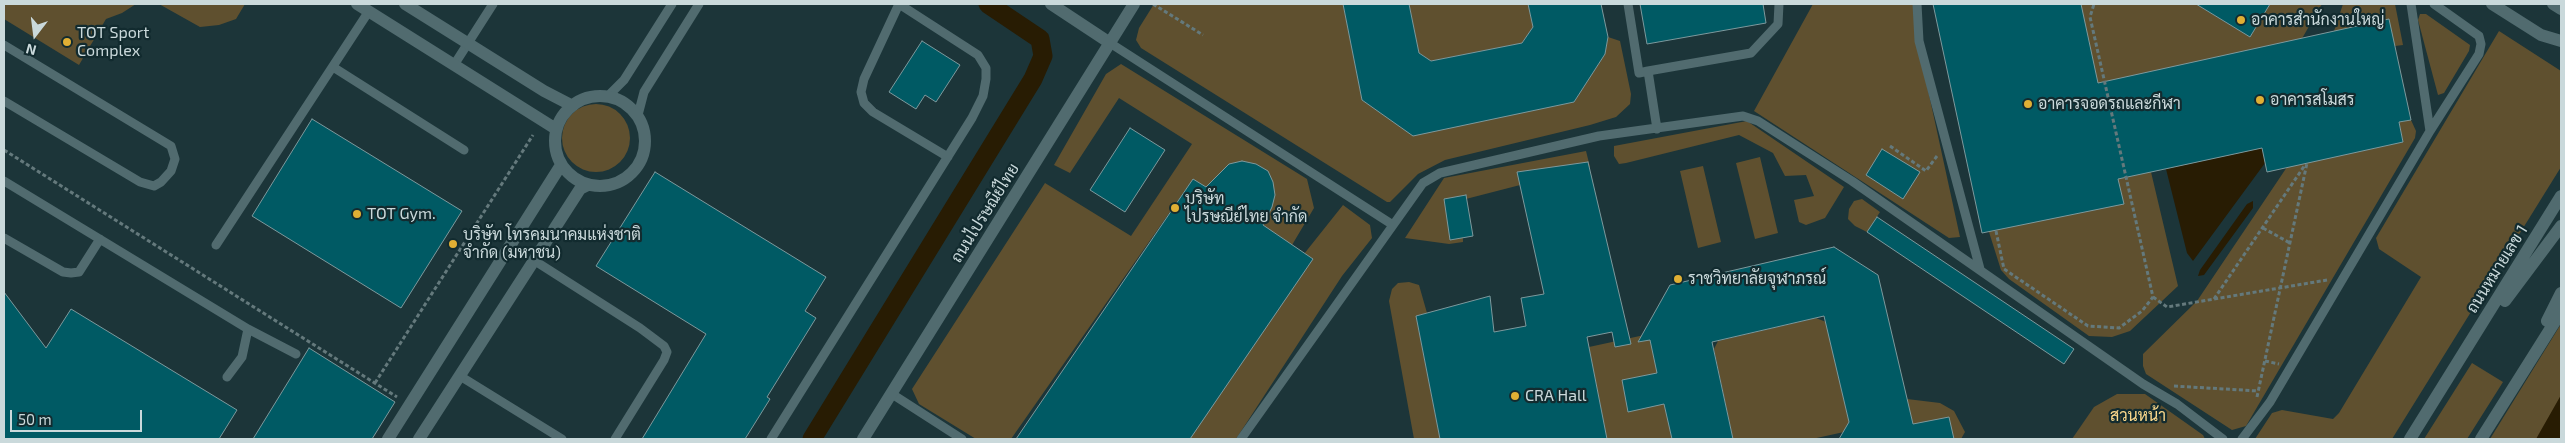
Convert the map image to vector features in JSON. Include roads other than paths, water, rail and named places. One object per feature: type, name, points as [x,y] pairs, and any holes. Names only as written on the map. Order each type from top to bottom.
[{"type":"street","points":[[357,4],[556,130]]},
{"type":"street","points":[[405,4],[571,105]]},
{"type":"street","points":[[1051,4],[1110,43]]},
{"type":"street","points":[[2492,4],[2541,35],[2561,39]]},
{"type":"street","points":[[2553,4],[2561,9]]},
{"type":"street","name":"ถนนไปรษณีย์ไทย","points":[[863,439],[1110,43],[1130,5]]},
{"type":"street","points":[[608,96],[625,102],[638,115],[645,132],[645,151],[637,168],[624,180],[606,187],[588,185],[572,178],[561,165],[554,148],[556,130],[562,116],[571,105],[588,97],[608,96]]},
{"type":"street","points":[[388,439],[561,165]]},
{"type":"street","points":[[419,439],[580,189],[588,185]]},
{"type":"street","name":"ถนนหมายเลข 1","points":[[2410,439],[2561,196]]},
{"type":"street","name":"ถนนหมายเลข 1","points":[[2461,358],[2561,226]]},
{"type":"street","points":[[2513,388],[2561,293]]},
{"type":"street","points":[[2481,439],[2561,312]]},
{"type":"lane","points":[[454,65],[493,4]]},
{"type":"lane","points":[[608,96],[624,80],[672,4]]},
{"type":"lane","points":[[638,115],[644,92],[699,4]]},
{"type":"lane","points":[[771,439],[948,157],[983,96],[986,68],[978,55],[899,4],[864,79],[860,92],[864,103],[873,112],[948,157]]},
{"type":"lane","points":[[1628,4],[1639,73],[1751,52],[1778,24],[1779,4]]},
{"type":"lane","points":[[1917,4],[1919,41],[1980,269]]},
{"type":"lane","points":[[2411,4],[2430,131]]},
{"type":"lane","points":[[2242,439],[2270,402],[2430,131],[2479,54],[2481,44],[2479,36],[2434,4]]},
{"type":"lane","points":[[216,245],[369,11]]},
{"type":"lane","points":[[1110,43],[1393,226]]},
{"type":"lane","points":[[4,45],[172,146],[176,159],[171,171],[161,182],[154,186],[140,182],[4,101]]},
{"type":"lane","points":[[332,67],[464,150]]},
{"type":"lane","points":[[1648,71],[1656,129]]},
{"type":"lane","points":[[1241,439],[1423,183],[1440,173],[1599,136],[1742,116],[1758,121],[1852,181],[2143,384],[2177,404],[2223,439]]},
{"type":"lane","points":[[4,181],[248,330],[296,354]]},
{"type":"lane","points":[[4,238],[64,272],[71,273],[79,272],[100,239]]},
{"type":"lane","points":[[535,260],[640,328],[664,346],[666,352],[664,360],[615,439]]},
{"type":"lane","points":[[226,377],[242,357],[248,330]]},
{"type":"lane","points":[[460,376],[562,439]]},
{"type":"lane","points":[[892,394],[962,439]]},
{"type":"waterway","points":[[812,439],[1033,79],[1043,56],[1040,39],[988,4]]},
{"type":"place","name":"อาคารสำนักงานใหญ่","points":[[2241,20]]},
{"type":"place","name":"TOT Sport Complex","points":[[67,42]]},
{"type":"place","name":"อาคารสโมสร","points":[[2260,100]]},
{"type":"place","name":"อาคารจอดรถและกีฬา","points":[[2028,104]]},
{"type":"place","name":"บริษัท ไปรษณีย์ไทย จำกัด","points":[[1175,208]]},
{"type":"place","name":"TOT Gym.","points":[[357,214]]},
{"type":"place","name":"บริษัท โทรคมนาคมแห่งชาติ จำกัด (มหาชน)","points":[[453,244]]},
{"type":"place","name":"ราชวิทยาลัยจุฬาภรณ์","points":[[1678,279]]},
{"type":"place","name":"CRA Hall","points":[[1515,396]]},
{"type":"park label","name":"สวนหน้า","points":[[2138,416]]}]
